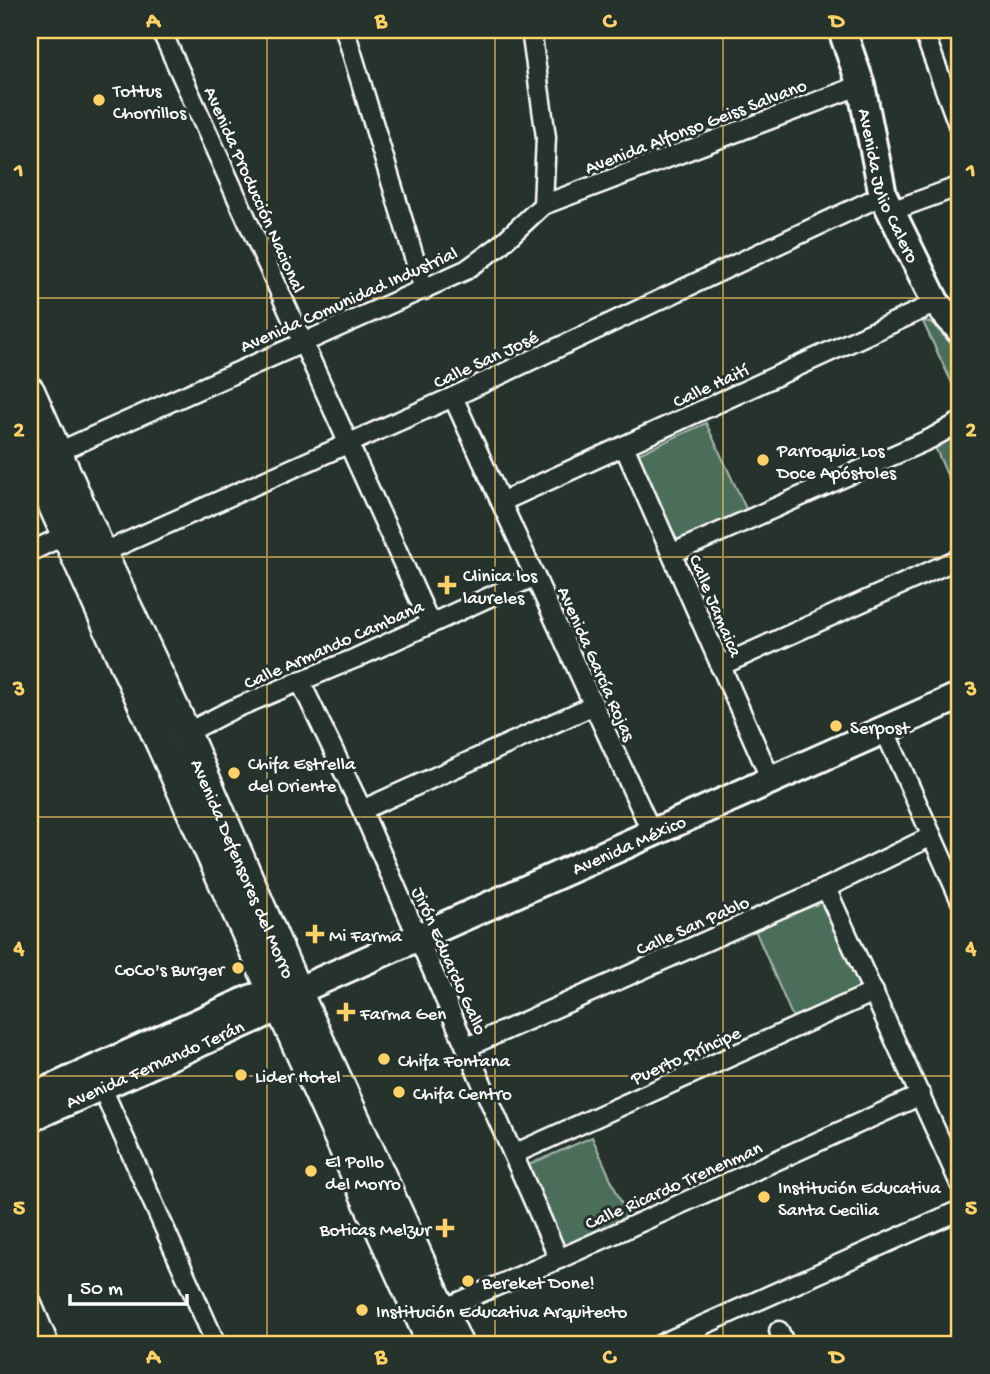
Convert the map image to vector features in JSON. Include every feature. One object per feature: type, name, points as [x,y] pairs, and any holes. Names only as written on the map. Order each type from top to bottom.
[{"type":"main road","name":"Avenida Defensores del Morro","points":[[30,391],[40,457],[67,534],[286,996],[458,1344]]},
{"type":"main road","name":"Avenida Defensores del Morro","points":[[40,457],[102,553],[186,733],[286,996],[432,1344]]},
{"type":"street","name":"Avenida Producción Nacional","points":[[161,30],[430,623]]},
{"type":"street","points":[[345,30],[424,290]]},
{"type":"street","points":[[531,30],[546,137],[543,205]]},
{"type":"street","name":"Avenida Julio Calero","points":[[842,30],[861,85],[887,203],[936,303],[960,330]]},
{"type":"street","points":[[923,30],[960,130]]},
{"type":"street","name":"Avenida Alfonso Geiss Salvano","points":[[543,205],[861,85]]},
{"type":"street","name":"Calle San José","points":[[102,553],[887,203],[960,186]]},
{"type":"street","name":"Avenida Comunidad Industrial","points":[[40,457],[466,271],[498,247],[543,205]]},
{"type":"street","name":"Calle Haití","points":[[501,502],[936,303]]},
{"type":"street","name":"Avenida García Rojas","points":[[453,397],[652,833]]},
{"type":"street","points":[[673,553],[918,445],[960,422]]},
{"type":"street","name":"Calle Jamaica","points":[[624,446],[771,780]]},
{"type":"street","points":[[30,552],[67,534]]},
{"type":"street","points":[[720,666],[960,558]]},
{"type":"street","name":"Calle Armando Cambana","points":[[186,733],[232,710],[535,576]]},
{"type":"street","name":"Jirón Eduardo Gallo","points":[[300,681],[362,810],[559,1259]]},
{"type":"street","name":"Avenida México","points":[[286,996],[960,695]]},
{"type":"street","points":[[362,810],[594,705]]},
{"type":"street","points":[[884,729],[960,898]]},
{"type":"street","name":"Calle San Pablo","points":[[467,1048],[826,888],[932,836]]},
{"type":"street","points":[[826,888],[960,1184]]},
{"type":"street","name":"Puerto Príncipe","points":[[514,1154],[874,992]]},
{"type":"street","name":"Avenida Fernando Terán","points":[[30,1098],[97,1078],[268,1012],[286,996]]},
{"type":"street","points":[[97,1078],[216,1344]]},
{"type":"street","name":"Avenida Fernando Terán","points":[[30,1118],[97,1078]]},
{"type":"street","name":"Calle Ricardo Trenenman","points":[[443,1309],[921,1095]]},
{"type":"street","points":[[660,1344],[960,1210]]},
{"type":"street","points":[[30,1299],[49,1344]]},
{"type":"green space","points":[[923,322],[932,323],[960,354],[960,400]]},
{"type":"green space","points":[[706,423],[748,513],[677,545],[636,455]]},
{"type":"green space","points":[[960,435],[960,505],[935,447]]},
{"type":"green space","points":[[824,901],[862,989],[793,1018],[755,930]]},
{"type":"green space","points":[[592,1137],[630,1222],[565,1250],[528,1165]]},
{"type":"place","name":"Tottus Chorrillos","points":[[99,100]]},
{"type":"place","name":"Parroquia Los Doce Apóstoles","points":[[763,460]]},
{"type":"place","name":"Clinica los laureles","points":[[447,585]]},
{"type":"place","name":"Serpost","points":[[836,726]]},
{"type":"place","name":"Chifa Estrella del Oriente","points":[[234,773]]},
{"type":"place","name":"Mi Farma","points":[[315,934]]},
{"type":"place","name":"CoCo's Burger","points":[[238,968]]},
{"type":"place","name":"Farma Gen","points":[[346,1012]]},
{"type":"place","name":"Chifa Fontana","points":[[384,1059]]},
{"type":"place","name":"Lider Hotel","points":[[241,1075]]},
{"type":"place","name":"Chifa Centro","points":[[399,1092]]},
{"type":"place","name":"El Pollo del Morro","points":[[311,1171]]},
{"type":"place","name":"Institución Educativa Santa Cecilia","points":[[764,1197]]},
{"type":"place","name":"Boticas Melzur","points":[[445,1228]]},
{"type":"place","name":"Bereket Done!","points":[[468,1281]]},
{"type":"place","name":"Institución Educativa Arquitecto","points":[[362,1310]]}]
